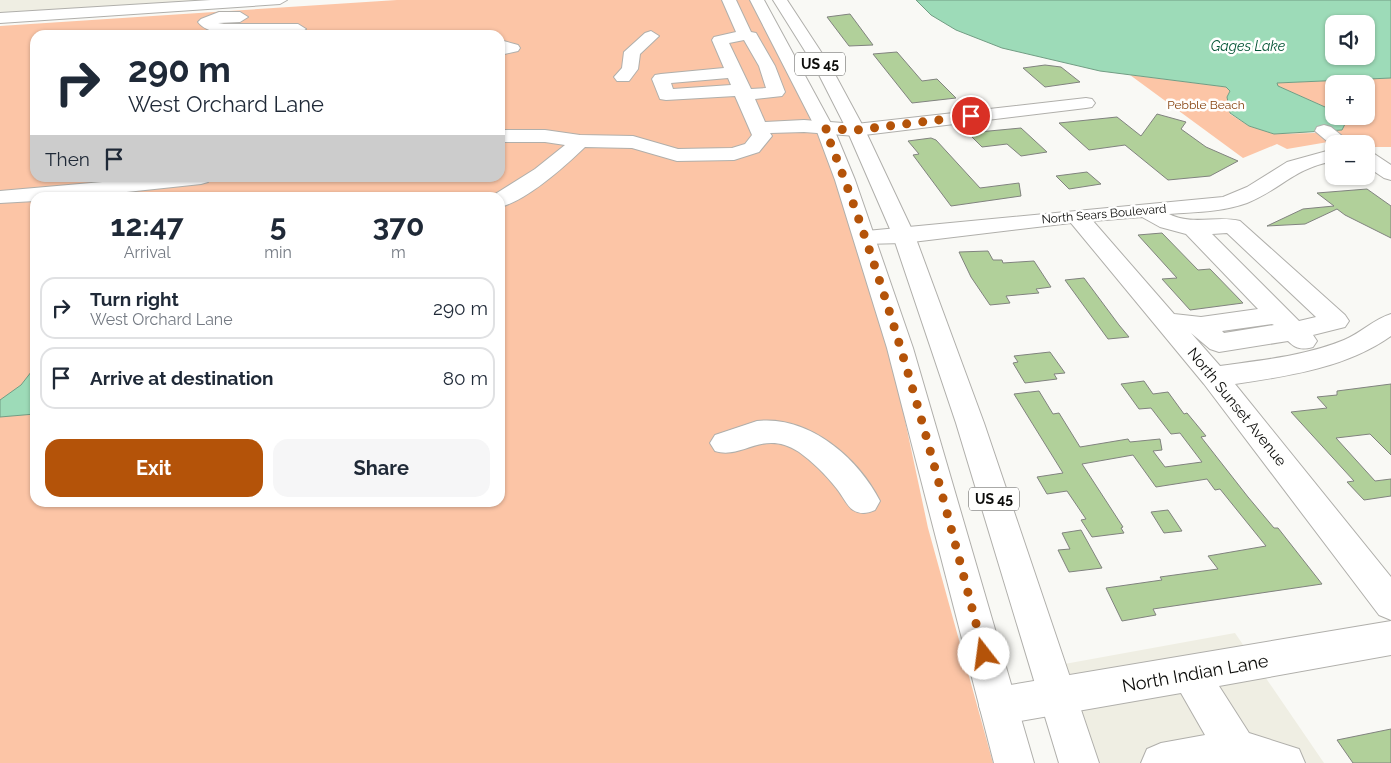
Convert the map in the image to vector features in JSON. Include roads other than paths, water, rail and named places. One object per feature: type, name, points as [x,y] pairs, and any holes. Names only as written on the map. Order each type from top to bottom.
[{"type":"street","points":[[0,18],[280,0]]},
{"type":"street","points":[[729,0],[745,35]]},
{"type":"street","name":"US 45","points":[[757,0],[825,129],[845,180],[900,348],[1014,763]]},
{"type":"street","name":"US 45","points":[[780,0],[822,67],[856,130],[904,236],[970,423],[1057,697],[1080,763]]},
{"type":"street","points":[[120,21],[133,14],[163,13],[196,21],[194,30]]},
{"type":"street","points":[[267,16],[219,17],[206,22],[219,27],[249,30],[298,29]]},
{"type":"street","points":[[739,83],[768,73],[767,66],[750,36],[745,35],[720,40],[739,83],[761,132]]},
{"type":"street","points":[[623,77],[630,69],[632,52],[651,36]]},
{"type":"street","points":[[505,46],[512,48],[505,49]]},
{"type":"street","points":[[761,132],[804,134],[825,129],[856,130],[1086,103]]},
{"type":"street","points":[[1324,131],[1330,135]]},
{"type":"street","points":[[505,136],[634,142],[676,155],[734,154],[752,148],[761,132]]},
{"type":"street","points":[[505,153],[548,146],[572,139]]},
{"type":"street","points":[[505,198],[521,189],[562,158],[572,139]]},
{"type":"street","points":[[1375,152],[1391,152]]},
{"type":"street","name":"North Sears Boulevard","points":[[864,237],[904,236],[1238,200],[1304,162],[1325,157]]},
{"type":"street","points":[[1375,163],[1391,174]]},
{"type":"street","points":[[62,192],[164,182]]},
{"type":"street","points":[[0,197],[30,195]]},
{"type":"street","points":[[1146,210],[1177,227],[1194,229],[1232,226],[1336,322],[1285,323],[1210,335],[1167,321]]},
{"type":"street","name":"North Sunset Avenue","points":[[1077,216],[1214,377],[1391,604]]},
{"type":"street","points":[[1194,229],[1285,323],[1322,357]]},
{"type":"street","points":[[1214,377],[1282,367],[1322,357],[1357,345],[1391,323]]},
{"type":"street","points":[[725,443],[762,432],[776,431],[796,435],[813,446],[847,479],[864,501]]},
{"type":"street","name":"North Indian Lane","points":[[998,706],[1391,638]]},
{"type":"street","points":[[1190,673],[1236,749]]},
{"type":"street","points":[[1161,763],[1236,749],[1285,763]]},
{"type":"water","name":"Gages Lake","points":[[916,0],[1391,0],[1391,78],[1375,79],[1375,75],[1325,75],[1325,81],[1277,83],[1278,86],[1325,107],[1325,125],[1344,125],[1342,130],[1274,134],[1249,126],[1230,113],[1227,97],[1230,91],[1226,87],[1100,71],[1002,48],[956,30],[931,15]]},
{"type":"water","points":[[30,373],[30,414],[0,417],[0,400],[21,385]]},
{"type":"park label","name":"Pebble Beach","points":[[1206,105]]}]
